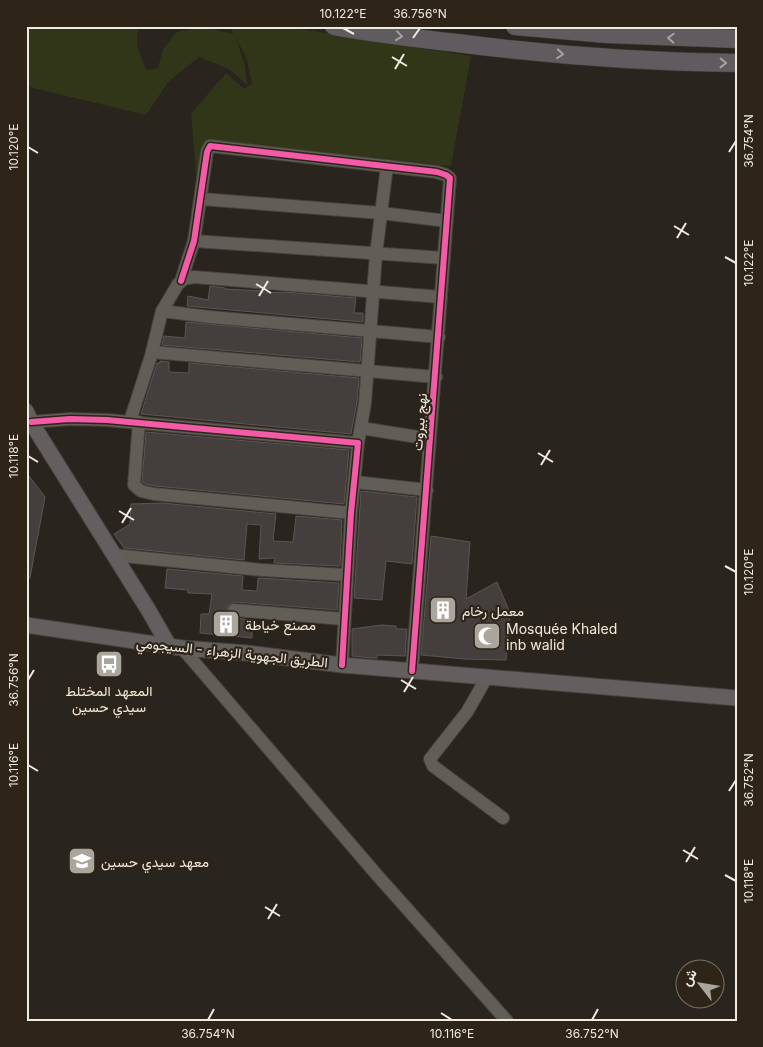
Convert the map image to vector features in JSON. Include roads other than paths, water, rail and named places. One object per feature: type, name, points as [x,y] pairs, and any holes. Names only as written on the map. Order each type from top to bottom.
[{"type":"highway","points":[[334,26],[364,32],[528,52],[630,60],[737,63]]},
{"type":"highway","points":[[515,26],[616,34],[737,39]]},
{"type":"main road","points":[[29,416],[114,555],[149,610],[176,647]]},
{"type":"main road","name":"الطريق الجهوية الزهراء - السيجومي","points":[[26,625],[176,647],[247,653],[342,665],[737,698]]},
{"type":"street","points":[[342,665],[351,513],[358,442],[365,404],[376,254],[387,166],[210,146],[207,152],[194,241],[181,281],[162,311],[134,422],[134,485],[141,490],[154,494],[351,513]]},
{"type":"street","name":"نهج بيروت","points":[[387,166],[438,172],[450,178],[412,670]]},
{"type":"street","points":[[201,200],[447,221]]},
{"type":"street","points":[[194,241],[444,258]]},
{"type":"street","points":[[181,281],[194,277],[441,297]]},
{"type":"street","points":[[162,311],[439,337]]},
{"type":"street","points":[[152,352],[436,377]]},
{"type":"street","points":[[29,416],[134,422],[358,442]]},
{"type":"street","points":[[361,428],[430,439]]},
{"type":"street","points":[[355,482],[427,490]]},
{"type":"street","points":[[114,555],[262,570],[347,575]]},
{"type":"street","points":[[234,610],[344,618]]},
{"type":"street","points":[[176,647],[507,1021]]},
{"type":"street","points":[[488,678],[467,712],[430,759],[433,766],[503,818]]},
{"type":"place","name":"معمل رخام","points":[[443,610]]},
{"type":"place","name":"مصنع خياطة","points":[[226,624]]},
{"type":"place","name":"Mosquée Khaled inb walid","points":[[487,636]]},
{"type":"place","name":"المعهد المختلط سيدي حسين","points":[[109,664]]},
{"type":"place","name":"معهد سيدي حسين","points":[[82,861]]}]
